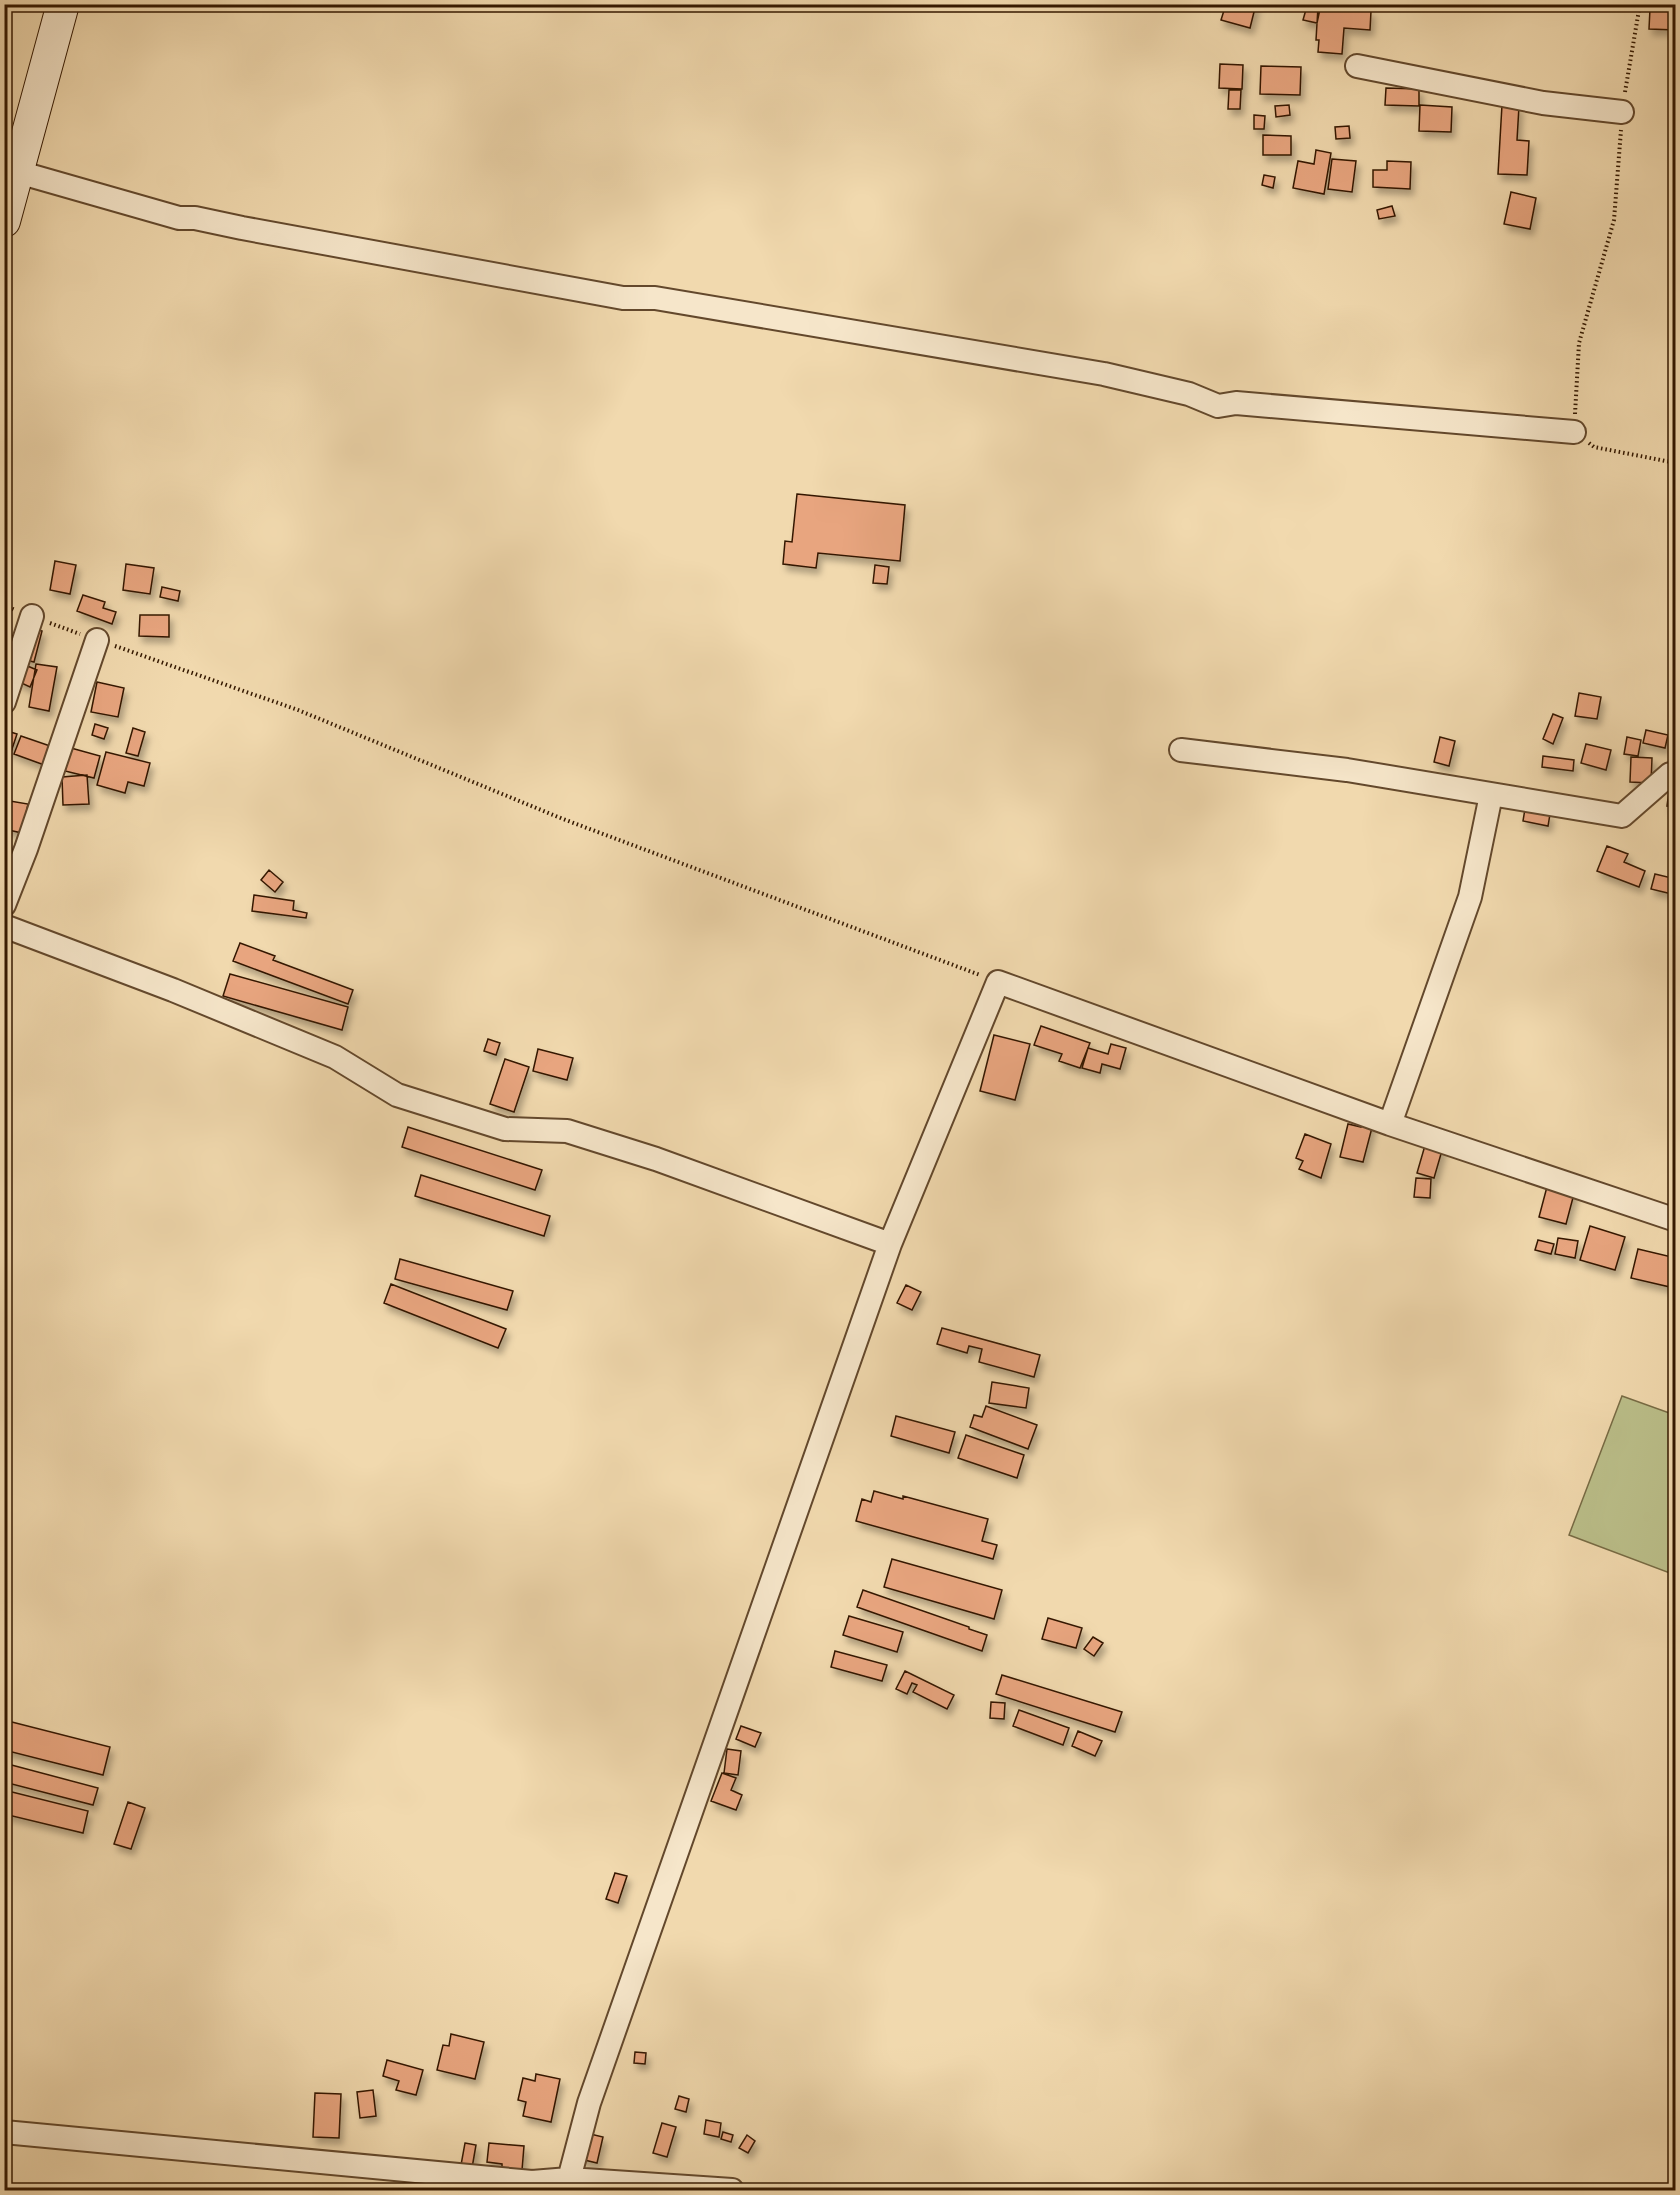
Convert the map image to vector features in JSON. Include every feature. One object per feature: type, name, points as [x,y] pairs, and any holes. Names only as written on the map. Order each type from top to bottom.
[{"type":"main road","points":[[4,221],[63,4]]},
{"type":"street","points":[[1357,66],[1543,103],[1622,112]]},
{"type":"street","points":[[18,172],[179,218],[195,218],[623,298],[655,298],[1104,374],[1189,394],[1218,406],[1236,403],[1574,432]]},
{"type":"street","points":[[4,702],[32,616]]},
{"type":"street","points":[[4,905],[26,849],[97,640]]},
{"type":"street","points":[[1181,750],[1347,770],[1622,816],[1670,774],[1676,772]]},
{"type":"street","points":[[1390,1124],[1470,897],[1491,795]]},
{"type":"street","points":[[4,926],[173,990],[335,1057],[397,1095],[505,1130],[567,1131],[656,1159],[890,1244]]},
{"type":"street","points":[[568,2185],[588,2103],[890,1244],[998,982],[1390,1124],[1676,1220]]},
{"type":"street","points":[[4,2132],[568,2185],[732,2190]]},
{"type":"path","points":[[1640,4],[1622,112],[1614,220],[1579,344],[1574,432],[1594,447],[1676,463]]},
{"type":"path","points":[[158,660],[298,710],[563,819],[998,982]]},
{"type":"green space","points":[[1622,1396],[1675,1415],[1675,1575],[1569,1535]]},
{"type":"building","points":[[1226,4],[1256,4],[1250,28],[1221,20]]},
{"type":"building","points":[[1307,6],[1320,9],[1317,23],[1303,20]]},
{"type":"building","points":[[1318,7],[1371,11],[1370,30],[1344,28],[1342,54],[1318,52],[1319,40],[1316,40]]},
{"type":"building","points":[[1650,9],[1676,10],[1676,30],[1649,29]]},
{"type":"building","points":[[1220,64],[1243,65],[1242,89],[1219,88]]},
{"type":"building","points":[[1261,66],[1301,67],[1300,95],[1260,94]]},
{"type":"building","points":[[1386,88],[1419,89],[1419,106],[1385,105]]},
{"type":"building","points":[[1229,90],[1241,90],[1240,109],[1228,109]]},
{"type":"building","points":[[1289,105],[1290,115],[1276,117],[1275,106]]},
{"type":"building","points":[[1420,105],[1452,107],[1451,132],[1419,131]]},
{"type":"building","points":[[1502,105],[1519,106],[1517,140],[1529,141],[1527,175],[1498,174]]},
{"type":"building","points":[[1254,115],[1265,116],[1264,129],[1254,129]]},
{"type":"building","points":[[1349,126],[1350,138],[1336,139],[1335,127]]},
{"type":"building","points":[[1263,135],[1291,136],[1291,155],[1263,155]]},
{"type":"building","points":[[1316,150],[1331,153],[1324,194],[1293,188],[1298,161],[1314,164]]},
{"type":"building","points":[[1332,159],[1356,161],[1352,192],[1328,189]]},
{"type":"building","points":[[1387,161],[1411,162],[1410,189],[1373,187],[1373,170],[1387,170]]},
{"type":"building","points":[[1264,175],[1275,177],[1273,188],[1262,185]]},
{"type":"building","points":[[1511,192],[1536,198],[1530,229],[1504,224]]},
{"type":"building","points":[[1392,206],[1395,216],[1379,219],[1377,210]]},
{"type":"building","points":[[797,494],[905,505],[900,561],[818,553],[816,568],[783,564],[785,541],[792,542]]},
{"type":"building","points":[[55,561],[76,565],[70,594],[50,590]]},
{"type":"building","points":[[126,564],[154,568],[150,594],[123,590]]},
{"type":"building","points":[[875,565],[889,567],[887,584],[873,583]]},
{"type":"building","points":[[162,587],[180,591],[178,601],[160,597]]},
{"type":"building","points":[[83,595],[105,602],[103,608],[116,612],[112,624],[77,611]]},
{"type":"building","points":[[140,615],[169,615],[169,637],[139,636]]},
{"type":"building","points":[[30,628],[42,631],[34,662],[22,659]]},
{"type":"building","points":[[36,664],[57,667],[49,711],[29,707]]},
{"type":"building","points":[[25,665],[37,670],[30,687],[17,681]]},
{"type":"building","points":[[97,682],[124,688],[118,717],[91,712]]},
{"type":"building","points":[[1579,693],[1601,697],[1597,719],[1575,716]]},
{"type":"building","points":[[1553,714],[1563,718],[1553,744],[1543,739]]},
{"type":"building","points":[[95,724],[108,728],[104,739],[92,735]]},
{"type":"building","points":[[133,728],[145,732],[138,756],[126,753]]},
{"type":"building","points":[[4,730],[17,734],[11,752],[4,749]]},
{"type":"building","points":[[1646,730],[1668,735],[1665,748],[1643,743]]},
{"type":"building","points":[[21,736],[53,747],[47,766],[14,754]]},
{"type":"building","points":[[1440,737],[1455,741],[1449,766],[1434,762]]},
{"type":"building","points":[[1627,737],[1641,740],[1638,756],[1624,754]]},
{"type":"building","points":[[1586,744],[1611,750],[1606,770],[1581,763]]},
{"type":"building","points":[[71,748],[100,756],[94,778],[65,771]]},
{"type":"building","points":[[106,752],[150,763],[144,786],[128,782],[125,793],[97,785]]},
{"type":"building","points":[[1543,756],[1574,760],[1573,771],[1542,767]]},
{"type":"building","points":[[1631,757],[1652,758],[1651,783],[1630,782]]},
{"type":"building","points":[[87,775],[89,804],[63,805],[62,777]]},
{"type":"building","points":[[1671,776],[1676,776],[1676,807],[1667,806]]},
{"type":"building","points":[[4,800],[28,804],[22,833],[4,829]]},
{"type":"building","points":[[1525,809],[1550,814],[1548,826],[1523,821]]},
{"type":"building","points":[[4,842],[11,843],[7,871],[4,871]]},
{"type":"building","points":[[1607,846],[1628,854],[1624,862],[1645,871],[1639,887],[1597,871]]},
{"type":"building","points":[[269,870],[283,882],[275,892],[261,880]]},
{"type":"building","points":[[1655,874],[1676,879],[1676,895],[1651,889]]},
{"type":"building","points":[[254,895],[294,901],[293,910],[307,913],[306,918],[252,911]]},
{"type":"building","points":[[240,943],[275,956],[273,960],[353,990],[348,1004],[233,961]]},
{"type":"building","points":[[230,974],[348,1007],[342,1030],[223,996]]},
{"type":"building","points":[[1041,1026],[1090,1043],[1080,1068],[1059,1061],[1062,1054],[1034,1045]]},
{"type":"building","points":[[994,1035],[1030,1044],[1015,1100],[980,1091]]},
{"type":"building","points":[[488,1039],[500,1043],[496,1055],[484,1051]]},
{"type":"building","points":[[1111,1044],[1126,1048],[1120,1069],[1102,1064],[1100,1073],[1082,1068],[1088,1048],[1108,1054]]},
{"type":"building","points":[[538,1049],[573,1058],[567,1080],[533,1071]]},
{"type":"building","points":[[505,1059],[529,1067],[514,1112],[490,1104]]},
{"type":"building","points":[[1363,1117],[1374,1120],[1363,1162],[1340,1157],[1348,1124],[1361,1127]]},
{"type":"building","points":[[408,1127],[542,1170],[535,1190],[402,1147]]},
{"type":"building","points":[[1305,1134],[1331,1144],[1321,1178],[1299,1169],[1303,1161],[1296,1158]]},
{"type":"building","points":[[1426,1142],[1443,1147],[1434,1178],[1417,1173]]},
{"type":"building","points":[[421,1175],[550,1216],[544,1236],[415,1196]]},
{"type":"building","points":[[1416,1178],[1431,1179],[1430,1198],[1414,1197]]},
{"type":"building","points":[[1548,1183],[1575,1190],[1566,1224],[1539,1217]]},
{"type":"building","points":[[1590,1226],[1625,1237],[1615,1270],[1580,1260]]},
{"type":"building","points":[[1558,1238],[1578,1241],[1575,1258],[1555,1254]]},
{"type":"building","points":[[1538,1240],[1554,1244],[1551,1254],[1535,1250]]},
{"type":"building","points":[[1638,1249],[1676,1258],[1670,1287],[1631,1278]]},
{"type":"building","points":[[400,1259],[513,1291],[507,1310],[395,1279]]},
{"type":"building","points":[[391,1284],[506,1329],[498,1348],[384,1303]]},
{"type":"building","points":[[906,1285],[921,1292],[912,1310],[897,1303]]},
{"type":"building","points":[[942,1328],[1040,1355],[1034,1377],[979,1362],[982,1349],[969,1346],[967,1353],[937,1344]]},
{"type":"building","points":[[992,1382],[1029,1388],[1026,1408],[989,1403]]},
{"type":"building","points":[[986,1406],[1037,1425],[1028,1449],[970,1427],[974,1415],[982,1417]]},
{"type":"building","points":[[896,1416],[955,1432],[949,1453],[891,1436]]},
{"type":"building","points":[[966,1435],[1024,1455],[1017,1478],[958,1458]]},
{"type":"building","points":[[874,1491],[903,1499],[903,1496],[988,1519],[982,1541],[997,1545],[993,1559],[856,1521],[862,1499],[871,1502]]},
{"type":"building","points":[[892,1559],[1002,1590],[994,1619],[884,1587]]},
{"type":"building","points":[[863,1590],[987,1635],[982,1651],[857,1607]]},
{"type":"building","points":[[849,1616],[903,1632],[897,1652],[843,1635]]},
{"type":"building","points":[[1048,1618],[1082,1628],[1076,1648],[1042,1639]]},
{"type":"building","points":[[1093,1637],[1103,1643],[1094,1656],[1084,1649]]},
{"type":"building","points":[[835,1651],[887,1665],[882,1681],[831,1667]]},
{"type":"building","points":[[905,1671],[954,1695],[947,1709],[913,1692],[917,1685],[912,1683],[907,1694],[896,1689]]},
{"type":"building","points":[[1002,1675],[1122,1712],[1115,1732],[996,1694]]},
{"type":"building","points":[[991,1702],[1005,1703],[1004,1719],[990,1718]]},
{"type":"building","points":[[1019,1710],[1069,1728],[1063,1745],[1013,1726]]},
{"type":"building","points":[[4,1720],[110,1747],[103,1775],[4,1750]]},
{"type":"building","points":[[741,1726],[761,1733],[755,1747],[736,1739]]},
{"type":"building","points":[[1078,1731],[1102,1741],[1095,1756],[1072,1746]]},
{"type":"building","points":[[727,1749],[741,1751],[738,1775],[724,1773]]},
{"type":"building","points":[[4,1763],[98,1788],[93,1805],[4,1782]]},
{"type":"building","points":[[722,1773],[736,1778],[731,1790],[742,1795],[736,1810],[711,1801]]},
{"type":"building","points":[[4,1790],[88,1811],[83,1833],[4,1814]]},
{"type":"building","points":[[128,1802],[145,1808],[131,1849],[114,1844]]},
{"type":"building","points":[[615,1873],[627,1876],[618,1903],[606,1899]]},
{"type":"building","points":[[451,2034],[484,2042],[475,2079],[437,2070],[443,2045],[449,2046]]},
{"type":"building","points":[[635,2052],[646,2053],[645,2064],[634,2063]]},
{"type":"building","points":[[387,2060],[423,2070],[416,2095],[396,2090],[399,2081],[383,2076]]},
{"type":"building","points":[[536,2074],[560,2079],[551,2122],[523,2116],[526,2102],[518,2100],[523,2078],[535,2081]]},
{"type":"building","points":[[373,2090],[376,2116],[360,2118],[357,2092]]},
{"type":"building","points":[[315,2093],[341,2094],[339,2138],[313,2137]]},
{"type":"building","points":[[679,2096],[689,2099],[686,2112],[675,2109]]},
{"type":"building","points":[[706,2120],[721,2123],[719,2137],[704,2134]]},
{"type":"building","points":[[662,2123],[676,2127],[667,2157],[653,2153]]},
{"type":"building","points":[[582,2132],[603,2137],[597,2163],[576,2158]]},
{"type":"building","points":[[723,2132],[733,2135],[731,2142],[721,2139]]},
{"type":"building","points":[[747,2135],[755,2141],[748,2153],[739,2148]]},
{"type":"building","points":[[465,2143],[476,2145],[472,2168],[461,2165]]},
{"type":"building","points":[[489,2143],[524,2146],[522,2170],[502,2168],[502,2164],[487,2162]]}]
